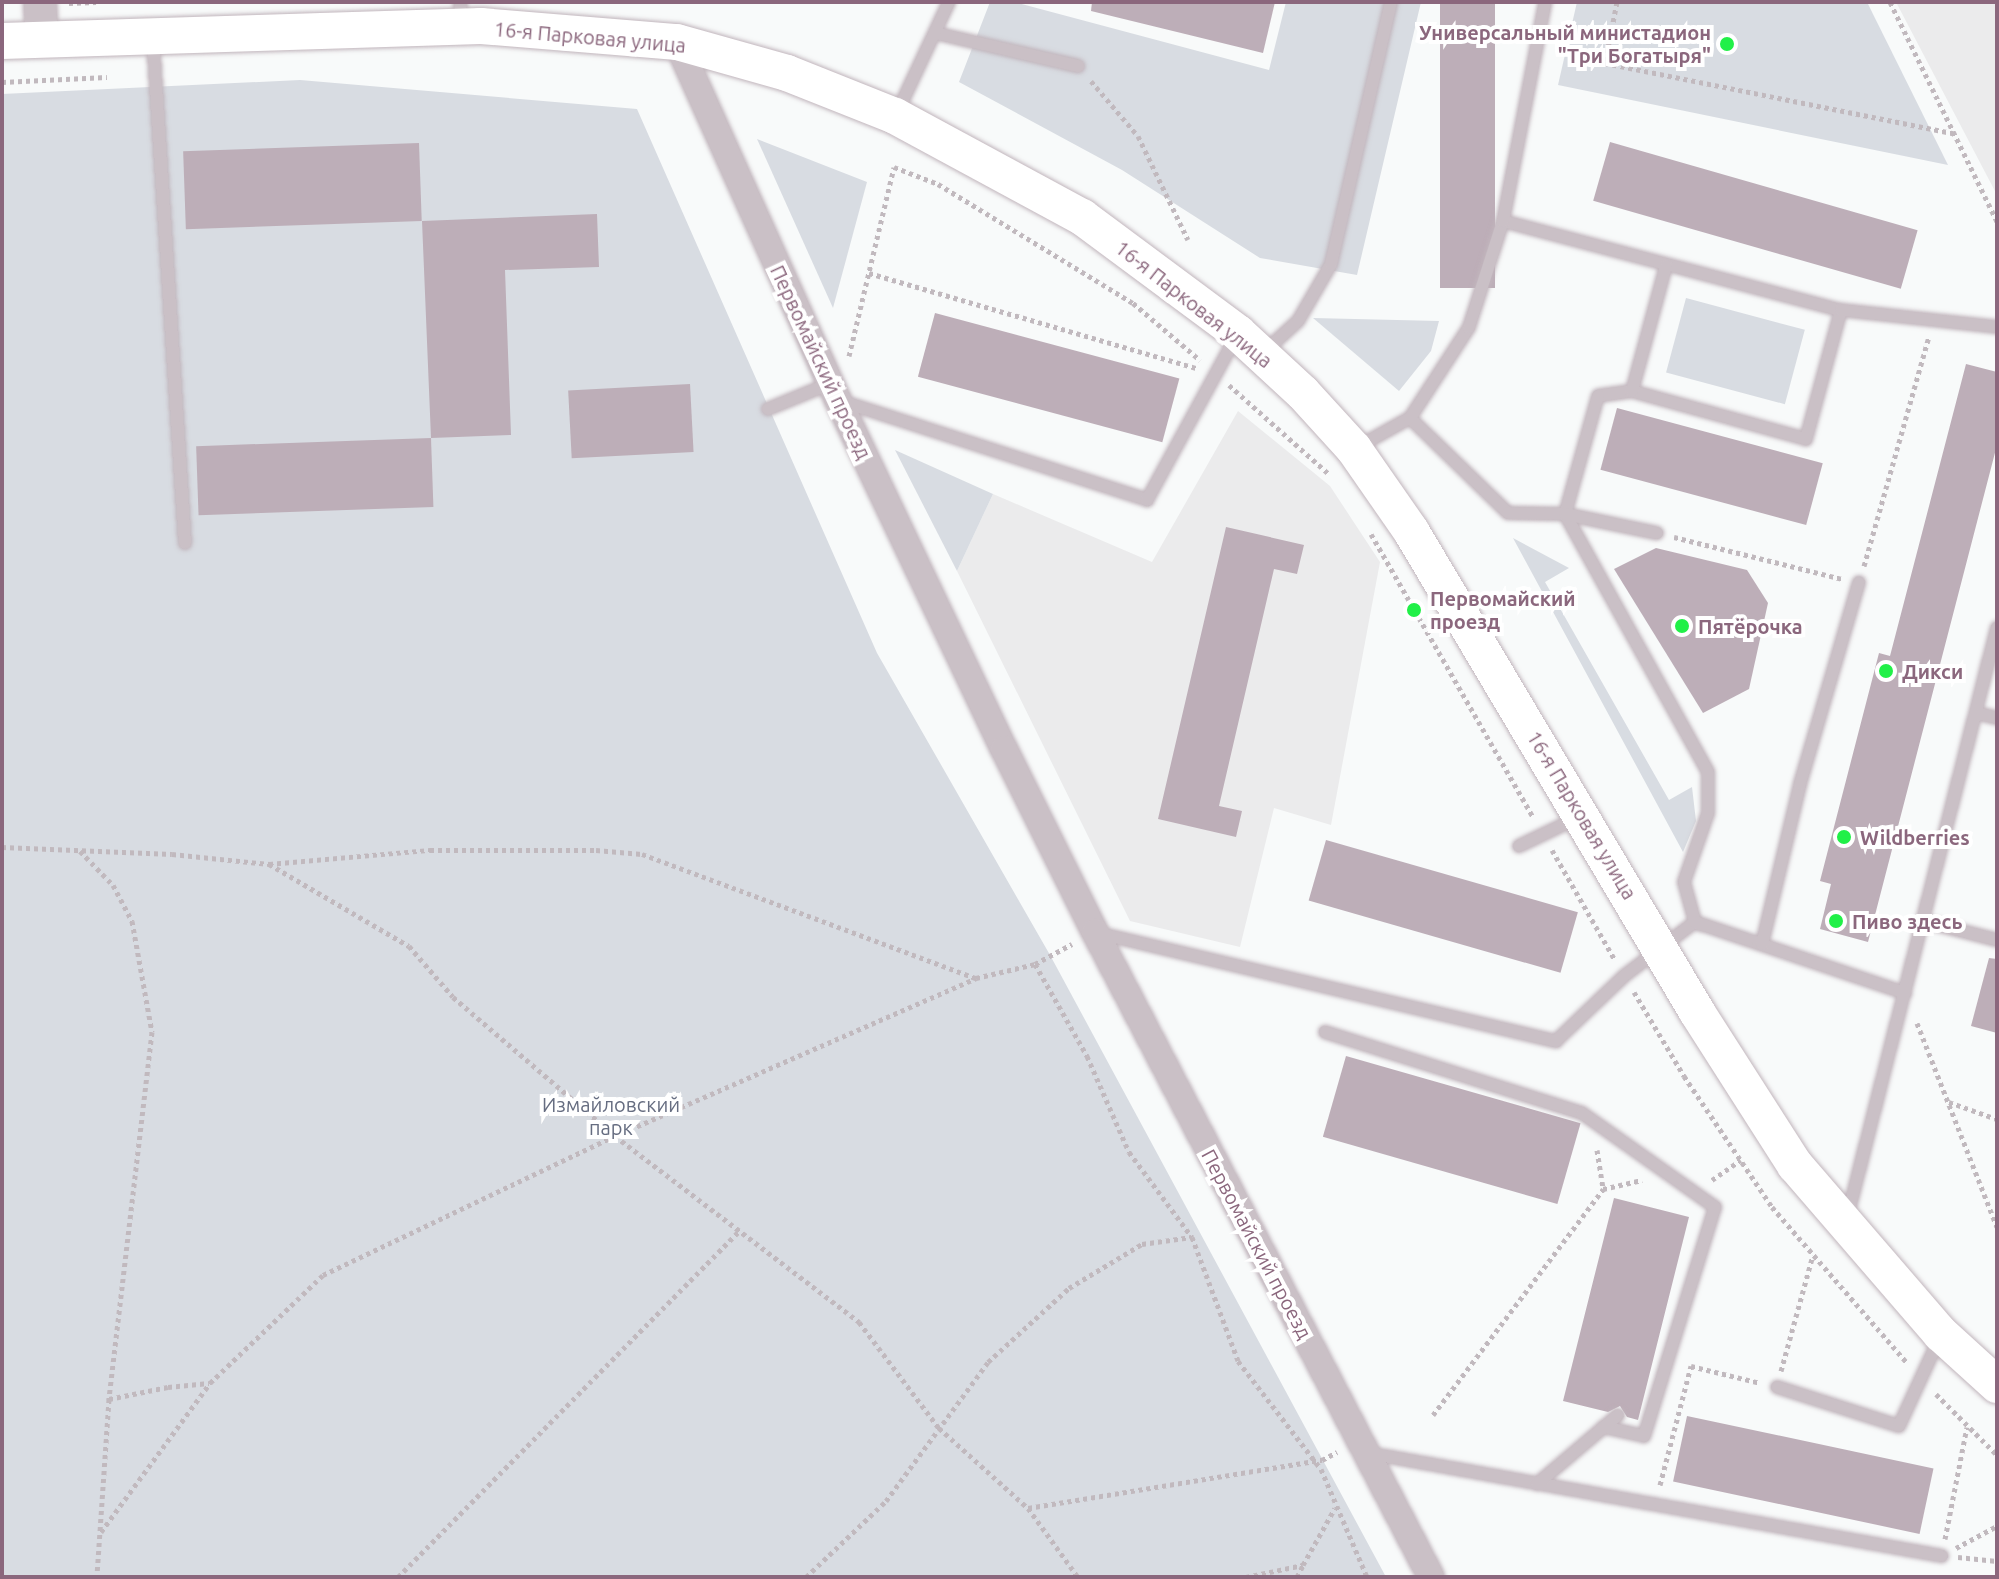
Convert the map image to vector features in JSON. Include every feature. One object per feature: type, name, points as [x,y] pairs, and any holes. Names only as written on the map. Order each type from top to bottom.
[{"type":"main road","name":"16-я Парковая улица","points":[[2,41],[153,35],[461,14],[677,42],[787,73],[895,116],[1082,217],[1250,343],[1343,463],[1411,531],[1795,1165],[1941,1334],[1997,1385]]},
{"type":"street","points":[[40,2],[42,39]]},
{"type":"street","name":"Первомайский проезд","points":[[677,42],[834,392],[1095,932],[1431,1577]]},
{"type":"lane","points":[[895,116],[949,2]]},
{"type":"lane","points":[[768,409],[834,392],[1147,500],[1216,373],[1250,343],[1298,321],[1331,264],[1391,2]]},
{"type":"lane","points":[[1343,463],[1410,418],[1469,327],[1503,221],[1545,2]]},
{"type":"lane","points":[[935,33],[1078,66]]},
{"type":"lane","points":[[153,35],[185,543]]},
{"type":"lane","points":[[1503,221],[1841,310],[1997,327]]},
{"type":"lane","points":[[1632,391],[1666,266]]},
{"type":"lane","points":[[1695,922],[1684,882],[1708,813],[1708,772],[1565,514],[1598,396],[1632,391],[1806,439],[1841,310]]},
{"type":"lane","points":[[1410,418],[1508,513],[1565,514],[1657,533]]},
{"type":"lane","points":[[1762,944],[1800,784],[1859,582]]},
{"type":"lane","points":[[1845,1223],[1997,628]]},
{"type":"lane","points":[[1976,713],[1997,718]]},
{"type":"lane","points":[[1519,846],[1581,816]]},
{"type":"lane","points":[[1923,921],[1997,940]]},
{"type":"lane","points":[[1695,922],[1905,993]]},
{"type":"lane","points":[[1095,932],[1556,1041],[1624,976],[1695,922]]},
{"type":"lane","points":[[1325,1032],[1582,1113],[1715,1207],[1644,1436],[1603,1427]]},
{"type":"lane","points":[[1777,1387],[1899,1426],[1941,1334]]},
{"type":"lane","points":[[1537,1484],[1618,1415]]},
{"type":"lane","points":[[1365,1452],[1942,1556]]},
{"type":"path","points":[[1617,2],[1605,63],[1957,134]]},
{"type":"path","points":[[1890,2],[1997,221]]},
{"type":"path","points":[[1078,66],[1138,136],[1188,240]]},
{"type":"path","points":[[2,82],[107,77]]},
{"type":"path","points":[[834,392],[869,273],[894,167],[938,184],[1133,303],[1216,373],[1343,463]]},
{"type":"path","points":[[869,273],[1216,373]]},
{"type":"path","points":[[1657,533],[1859,582],[1933,321]]},
{"type":"path","points":[[1366,527],[1624,976],[1772,1207],[1921,1378],[1997,1455]]},
{"type":"path","points":[[2,847],[172,854],[269,864],[430,850],[596,850],[642,854],[976,978]]},
{"type":"path","points":[[80,850],[113,885],[132,921],[152,1032],[109,1399],[97,1577]]},
{"type":"path","points":[[269,864],[409,946],[453,997],[615,1136],[859,1322],[939,1428],[1028,1508],[1078,1577]]},
{"type":"path","points":[[101,1532],[210,1383],[323,1275],[615,1136],[976,978],[1035,964],[1095,932]]},
{"type":"path","points":[[1035,964],[1087,1056],[1129,1152],[1192,1237],[1238,1361],[1314,1461],[1367,1577]]},
{"type":"path","points":[[1905,993],[1997,1227]]},
{"type":"path","points":[[1948,1102],[1997,1119]]},
{"type":"path","points":[[1593,1120],[1603,1189]]},
{"type":"path","points":[[1695,1193],[1741,1160]]},
{"type":"path","points":[[1433,1415],[1603,1189],[1671,1174]]},
{"type":"path","points":[[398,1577],[738,1232]]},
{"type":"path","points":[[806,1577],[886,1501],[988,1362],[1069,1288],[1142,1244],[1192,1237]]},
{"type":"path","points":[[1654,1505],[1691,1366],[1777,1387],[1813,1255]]},
{"type":"path","points":[[109,1399],[168,1387],[210,1383]]},
{"type":"path","points":[[1942,1556],[1967,1427]]},
{"type":"path","points":[[1028,1508],[1322,1460]]},
{"type":"path","points":[[1297,1577],[1335,1508]]},
{"type":"path","points":[[1942,1556],[1997,1526]]},
{"type":"path","points":[[1942,1556],[1997,1561]]},
{"type":"path","points":[[1246,1577],[1303,1565]]},
{"type":"shaded area","points":[[1997,2],[1997,195],[1897,4]]},
{"type":"shaded area","points":[[1238,411],[1330,486],[1380,562],[1331,825],[1274,808],[1240,947],[1130,921],[957,571],[993,494],[1152,562]]},
{"type":"green space","points":[[990,2],[1014,2],[1269,70],[1286,2],[1421,2],[1357,275],[1260,258],[1122,170],[959,82]]},
{"type":"green space","name":"Универсальный министадион \"Три Богатыря\"","points":[[1577,2],[1867,2],[1948,165],[1558,85]]},
{"type":"green space","name":"Измайловский парк","points":[[300,80],[637,109],[877,653],[1050,955],[1386,1577],[2,1577],[2,94]]},
{"type":"green space","points":[[757,139],[867,182],[833,308]]},
{"type":"green space","points":[[1686,298],[1805,330],[1785,404],[1666,372]]},
{"type":"green space","points":[[1313,318],[1439,321],[1431,351],[1399,391]]},
{"type":"green space","points":[[895,450],[993,494],[957,571]]},
{"type":"green space","points":[[1513,538],[1569,568],[1545,582],[1669,800],[1692,787],[1696,821],[1683,852]]},
{"type":"building","points":[[1092,2],[1275,2],[1263,53],[1091,11]]},
{"type":"building","points":[[1440,2],[1495,2],[1495,288],[1440,288]]},
{"type":"building","points":[[1610,142],[1918,230],[1901,289],[1593,201]]},
{"type":"building","points":[[419,143],[422,221],[186,229],[183,151]]},
{"type":"building","points":[[597,214],[599,267],[505,270],[511,435],[431,438],[422,221]]},
{"type":"building","points":[[935,313],[1179,378],[1162,442],[918,377]]},
{"type":"building","points":[[1966,364],[1997,372],[1997,445],[1868,942],[1820,929],[1831,884],[1820,881],[1879,653],[1890,656]]},
{"type":"building","points":[[690,384],[694,452],[572,458],[568,390]]},
{"type":"building","points":[[1617,408],[1823,463],[1806,525],[1600,470]]},
{"type":"building","points":[[431,438],[433,507],[199,515],[196,446]]},
{"type":"building","points":[[1226,527],[1304,545],[1297,574],[1274,569],[1219,806],[1242,811],[1236,837],[1158,819]]},
{"type":"building","points":[[1656,548],[1747,570],[1768,603],[1749,689],[1703,713],[1614,569]]},
{"type":"building","points":[[1326,840],[1578,912],[1560,973],[1309,901]]},
{"type":"building","points":[[1989,958],[1997,959],[1997,1033],[1971,1026]]},
{"type":"building","points":[[1346,1056],[1581,1123],[1557,1204],[1323,1137]]},
{"type":"building","points":[[1614,1198],[1689,1217],[1638,1420],[1627,1417],[1620,1406],[1608,1412],[1563,1401]]},
{"type":"building","points":[[1687,1416],[1933,1468],[1920,1534],[1673,1482]]},
{"type":"place","name":"Универсальный министадион \"Три Богатыря\"","points":[[1727,44]]},
{"type":"place","name":"Первомайский проезд","points":[[1414,610]]},
{"type":"place","name":"Пятёрочка","points":[[1682,626]]},
{"type":"place","name":"Дикси","points":[[1886,671]]},
{"type":"place","name":"Wildberries","points":[[1844,837]]},
{"type":"place","name":"Пиво здесь","points":[[1836,921]]}]
